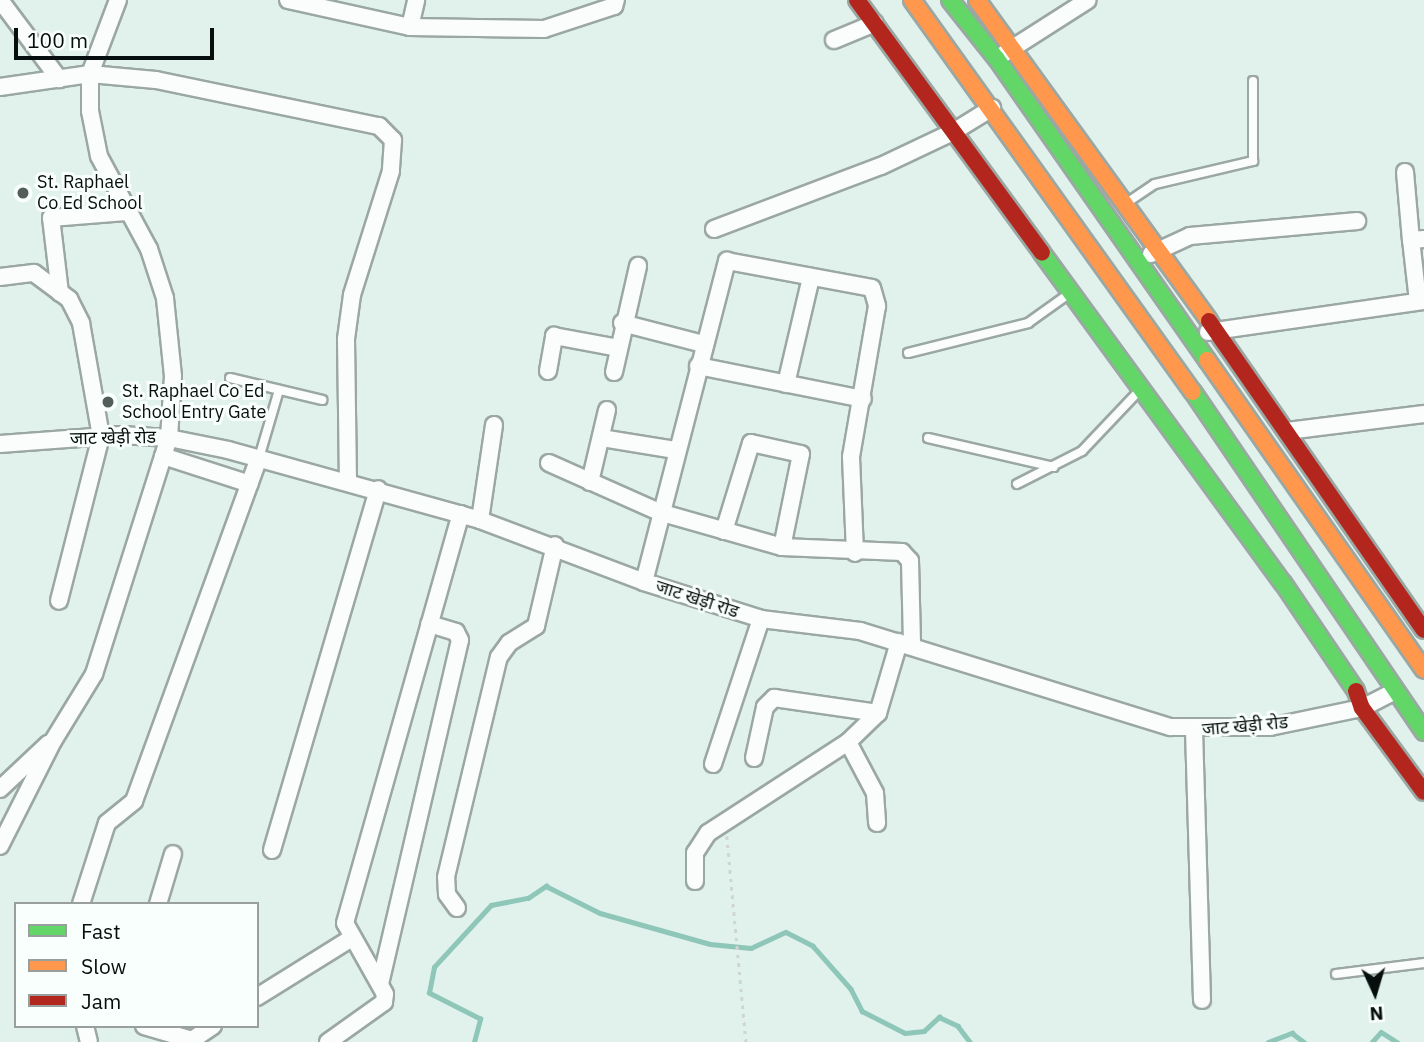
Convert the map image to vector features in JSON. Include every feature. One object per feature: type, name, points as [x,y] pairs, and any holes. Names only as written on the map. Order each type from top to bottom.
[{"type":"street","points":[[1,0],[59,79]]},
{"type":"street","points":[[0,846],[53,741],[94,674],[169,438],[173,376],[165,298],[149,249],[126,212],[99,156],[90,111],[90,74],[118,0]]},
{"type":"street","points":[[288,0],[410,27],[544,29],[614,6],[616,0]]},
{"type":"street","points":[[410,27],[416,0]]},
{"type":"street","points":[[857,0],[1072,291],[1352,681],[1362,708],[1424,792]]},
{"type":"street","points":[[912,0],[992,107],[1277,510],[1424,732]]},
{"type":"street","points":[[950,0],[997,59],[1193,335],[1424,670]]},
{"type":"street","points":[[978,0],[1159,249],[1424,629]]},
{"type":"street","points":[[997,59],[1088,0]]},
{"type":"street","points":[[834,40],[875,23]]},
{"type":"street","points":[[0,87],[90,74],[156,80],[379,126],[393,140],[391,171],[352,295],[346,339],[348,481]]},
{"type":"street","points":[[714,229],[881,166],[953,132],[992,107]]},
{"type":"street","points":[[1193,335],[1421,301],[1418,240],[1405,172]]},
{"type":"street","points":[[60,293],[51,218],[126,212]]},
{"type":"street","points":[[1139,260],[1190,236],[1357,221]]},
{"type":"street","points":[[644,582],[675,450],[727,261],[872,288],[877,306],[851,457],[855,553]]},
{"type":"street","points":[[614,372],[622,323],[638,266]]},
{"type":"street","points":[[0,277],[34,273],[60,293],[81,323],[101,436],[59,601]]},
{"type":"street","points":[[786,384],[811,277]]},
{"type":"street","points":[[622,323],[703,344]]},
{"type":"street","points":[[548,371],[554,336],[618,348]]},
{"type":"street","points":[[698,366],[863,399]]},
{"type":"street","points":[[590,482],[607,410]]},
{"type":"street","points":[[1287,431],[1424,414]]},
{"type":"street","points":[[480,520],[494,425]]},
{"type":"street","name":"जाट खेड़ी रोड","points":[[0,444],[101,436],[169,438],[259,458],[378,489],[480,520],[555,545],[644,582],[761,619],[860,631],[1171,727],[1194,730],[1270,727],[1362,708],[1395,691]]},
{"type":"street","points":[[601,438],[675,450]]},
{"type":"street","points":[[724,531],[751,443],[801,454],[782,547]]},
{"type":"street","points":[[163,456],[250,484]]},
{"type":"street","points":[[82,902],[107,823],[134,801],[259,458]]},
{"type":"street","points":[[549,463],[659,512],[782,547],[908,555],[906,644],[878,713],[848,742],[700,843],[693,860],[695,881]]},
{"type":"street","points":[[272,850],[378,489]]},
{"type":"street","points":[[328,1042],[384,1002],[380,984],[351,939],[345,923],[461,514]]},
{"type":"street","points":[[457,908],[447,894],[446,877],[499,657],[509,643],[536,626],[555,545]]},
{"type":"street","points":[[713,764],[761,619]]},
{"type":"street","points":[[380,984],[460,640],[456,632],[429,624]]},
{"type":"street","points":[[754,758],[765,707],[774,698],[878,713]]},
{"type":"street","points":[[1194,730],[1202,1000]]},
{"type":"street","points":[[0,789],[53,741]]},
{"type":"street","points":[[848,742],[876,793],[877,822]]},
{"type":"street","points":[[159,902],[173,854]]},
{"type":"street","points":[[259,996],[351,939]]},
{"type":"street","points":[[150,1028],[191,1041],[210,1028]]},
{"type":"lane","points":[[1126,203],[1155,184],[1253,161],[1253,82]]},
{"type":"lane","points":[[908,353],[1028,323],[1072,291]]},
{"type":"lane","points":[[230,378],[322,400]]},
{"type":"lane","points":[[1017,484],[1082,451],[1141,388]]},
{"type":"lane","points":[[259,458],[279,390]]},
{"type":"lane","points":[[928,439],[1054,467]]},
{"type":"lane","points":[[1336,974],[1424,963]]},
{"type":"path","points":[[726,823],[746,1042]]},
{"type":"waterway","points":[[474,1042],[480,1019],[429,993],[434,967],[491,905],[528,898],[546,886],[600,913],[710,944],[751,948],[786,932],[813,946],[851,989],[862,1011],[905,1033],[924,1031],[939,1017],[958,1026],[970,1042]]},
{"type":"waterway","points":[[1372,1042],[1381,1032],[1397,1042]]},
{"type":"waterway","points":[[1268,1042],[1292,1033],[1304,1042]]},
{"type":"traffic: fast","points":[[950,0],[997,59],[1207,360]]},
{"type":"traffic: fast","points":[[1042,253],[1283,583],[1356,691]]},
{"type":"traffic: fast","points":[[1193,392],[1424,732]]},
{"type":"traffic: slow","points":[[912,0],[1193,392]]},
{"type":"traffic: slow","points":[[977,0],[1209,321]]},
{"type":"traffic: slow","points":[[1207,360],[1424,670]]},
{"type":"traffic: jam","points":[[857,0],[1042,253]]},
{"type":"traffic: jam","points":[[1209,321],[1424,630]]},
{"type":"traffic: jam","points":[[1356,691],[1362,708],[1424,792]]},
{"type":"place","name":"St. Raphael Co Ed School","points":[[23,193]]},
{"type":"place","name":"St. Raphael Co Ed School Entry Gate","points":[[108,402]]}]
